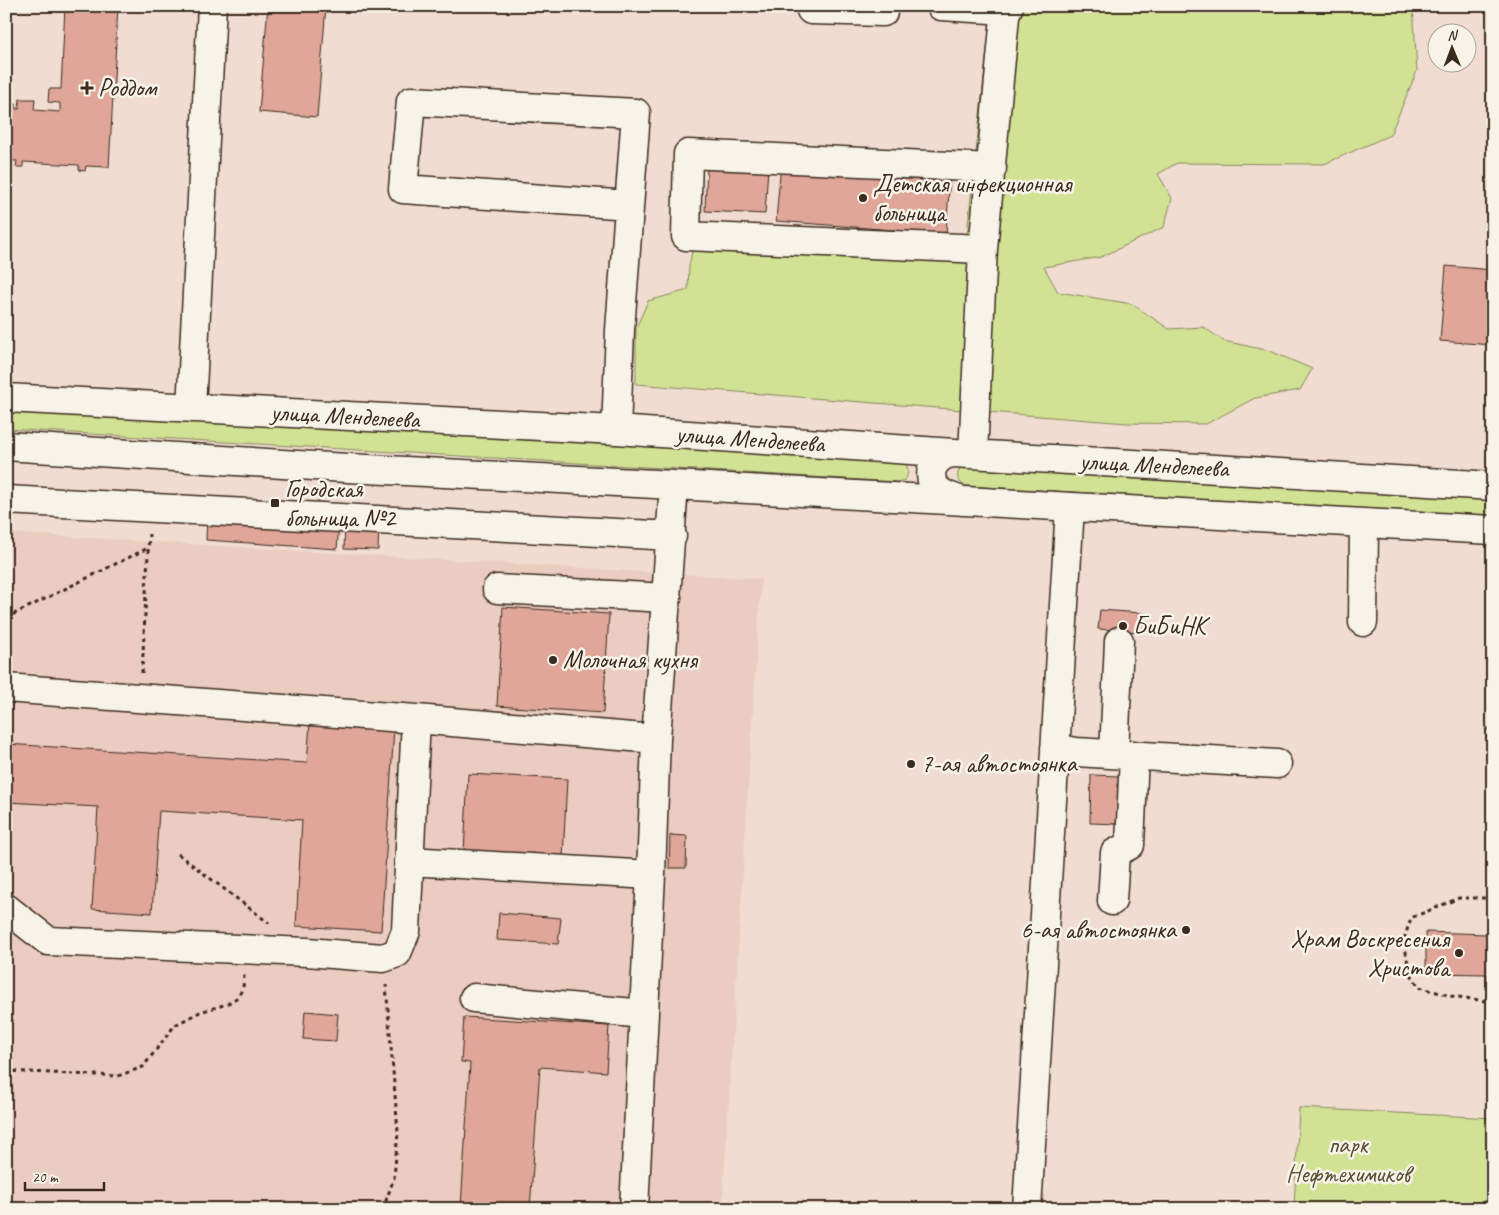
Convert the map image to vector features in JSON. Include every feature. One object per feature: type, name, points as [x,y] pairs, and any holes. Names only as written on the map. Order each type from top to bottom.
[{"type":"street","points":[[191,408],[212,6]]},
{"type":"street","points":[[811,6],[811,10],[883,12],[883,6]]},
{"type":"street","points":[[941,6],[1007,8],[963,454],[946,454],[936,462],[932,469],[934,485],[940,492],[962,501]]},
{"type":"street","points":[[616,430],[636,113],[411,101],[403,189],[629,205]]},
{"type":"street","points":[[983,249],[686,236],[688,154],[992,168]]},
{"type":"street","name":"улица Менделеева","points":[[6,398],[616,430],[963,454],[1493,486]]},
{"type":"street","name":"улица Менделеева","points":[[6,446],[329,467],[674,484],[1493,530]]},
{"type":"street","points":[[634,1209],[656,739],[672,536],[674,484]]},
{"type":"street","points":[[6,500],[672,536]]},
{"type":"street","points":[[1027,1209],[1070,507]]},
{"type":"street","points":[[1363,622],[1364,524]]},
{"type":"street","points":[[497,588],[667,598]]},
{"type":"street","points":[[1112,901],[1115,853],[1130,845],[1119,641]]},
{"type":"street","points":[[6,688],[656,739]]},
{"type":"street","points":[[6,908],[48,941],[383,958],[397,953],[406,931],[416,719]]},
{"type":"street","points":[[1055,748],[1076,752],[1277,764]]},
{"type":"street","points":[[409,861],[651,875]]},
{"type":"street","points":[[474,998],[644,1014]]},
{"type":"path","points":[[141,699],[150,509]]},
{"type":"path","points":[[6,618],[148,547]]},
{"type":"path","points":[[1493,720],[1487,733],[1487,743],[1493,755]]},
{"type":"path","points":[[178,854],[271,924]]},
{"type":"path","points":[[1493,898],[1459,898],[1411,918],[1404,939],[1409,971],[1419,987],[1451,996],[1493,1002]]},
{"type":"path","points":[[6,1071],[118,1076],[143,1067],[175,1025],[200,1012],[227,1004],[238,997],[243,988],[246,950]]},
{"type":"path","points":[[383,958],[398,1132],[394,1178],[383,1209]]},
{"type":"shaded area","points":[[6,533],[761,579],[722,1209],[6,1209]]},
{"type":"green space","points":[[992,6],[1413,6],[1417,71],[1390,135],[1324,164],[1177,163],[1158,174],[1172,198],[1164,227],[1101,257],[1044,267],[1058,292],[1132,304],[1169,329],[1203,327],[1224,341],[1270,351],[1312,369],[1300,390],[1255,398],[1206,424],[1127,423],[636,384],[636,328],[648,301],[688,290],[689,266],[698,224],[966,243]]},
{"type":"green space","points":[[6,410],[901,461],[906,465],[908,474],[905,480],[897,482],[6,429]]},
{"type":"green space","points":[[961,467],[1493,499],[1493,516],[967,486],[961,483],[958,478]]},
{"type":"green space","name":"парк Нефтехимиков","points":[[1299,1108],[1493,1118],[1493,1209],[1294,1209]]},
{"type":"building","name":"Роддом","points":[[65,6],[118,6],[109,167],[86,166],[85,171],[79,170],[79,165],[23,162],[23,167],[16,167],[17,161],[6,161],[6,109],[9,109],[10,104],[16,104],[16,109],[19,109],[20,99],[35,99],[34,110],[60,112],[60,103],[48,102],[49,89],[61,89]]},
{"type":"building","points":[[268,6],[326,6],[317,117],[259,112]]},
{"type":"building","name":"Детская инфекционная больница","points":[[781,163],[950,175],[946,234],[776,221]]},
{"type":"building","points":[[707,165],[768,168],[765,214],[705,211]]},
{"type":"building","points":[[1446,266],[1493,270],[1493,345],[1440,341]]},
{"type":"building","points":[[207,516],[339,525],[337,549],[206,540]]},
{"type":"building","points":[[345,526],[379,527],[378,550],[344,549]]},
{"type":"building","name":"Молочная кухня","points":[[503,607],[609,614],[603,713],[497,706]]},
{"type":"building","points":[[1100,610],[1142,613],[1141,632],[1098,629]]},
{"type":"building","points":[[310,723],[394,728],[381,931],[296,926],[302,820],[159,811],[152,913],[92,909],[98,807],[6,802],[6,744],[307,763]]},
{"type":"building","points":[[468,774],[567,779],[563,858],[464,853]]},
{"type":"building","points":[[1091,775],[1120,776],[1119,824],[1090,823]]},
{"type":"building","points":[[670,835],[687,836],[686,868],[669,868]]},
{"type":"building","points":[[499,913],[561,918],[558,944],[497,940]]},
{"type":"building","name":"Храм Воскресения Христова","points":[[1487,924],[1493,924],[1493,984],[1487,984],[1487,974],[1426,973],[1426,932],[1486,934]]},
{"type":"building","points":[[305,1011],[338,1014],[336,1041],[303,1039]]},
{"type":"building","points":[[464,1017],[609,1026],[606,1072],[540,1067],[530,1209],[451,1209],[451,1207],[461,1207],[470,1063],[461,1062]]},
{"type":"place","name":"Роддом","points":[[87,88]]},
{"type":"place","name":"Детская инфекционная больница","points":[[863,198]]},
{"type":"place","name":"Городская больница №2","points":[[275,503]]},
{"type":"place","name":"БиБиНК","points":[[1123,626]]},
{"type":"place","name":"Молочная кухня","points":[[553,660]]},
{"type":"place","name":"7-ая автостоянка","points":[[911,764]]},
{"type":"place","name":"6-ая автостоянка","points":[[1186,930]]},
{"type":"place","name":"Храм Воскресения Христова","points":[[1459,953]]}]
